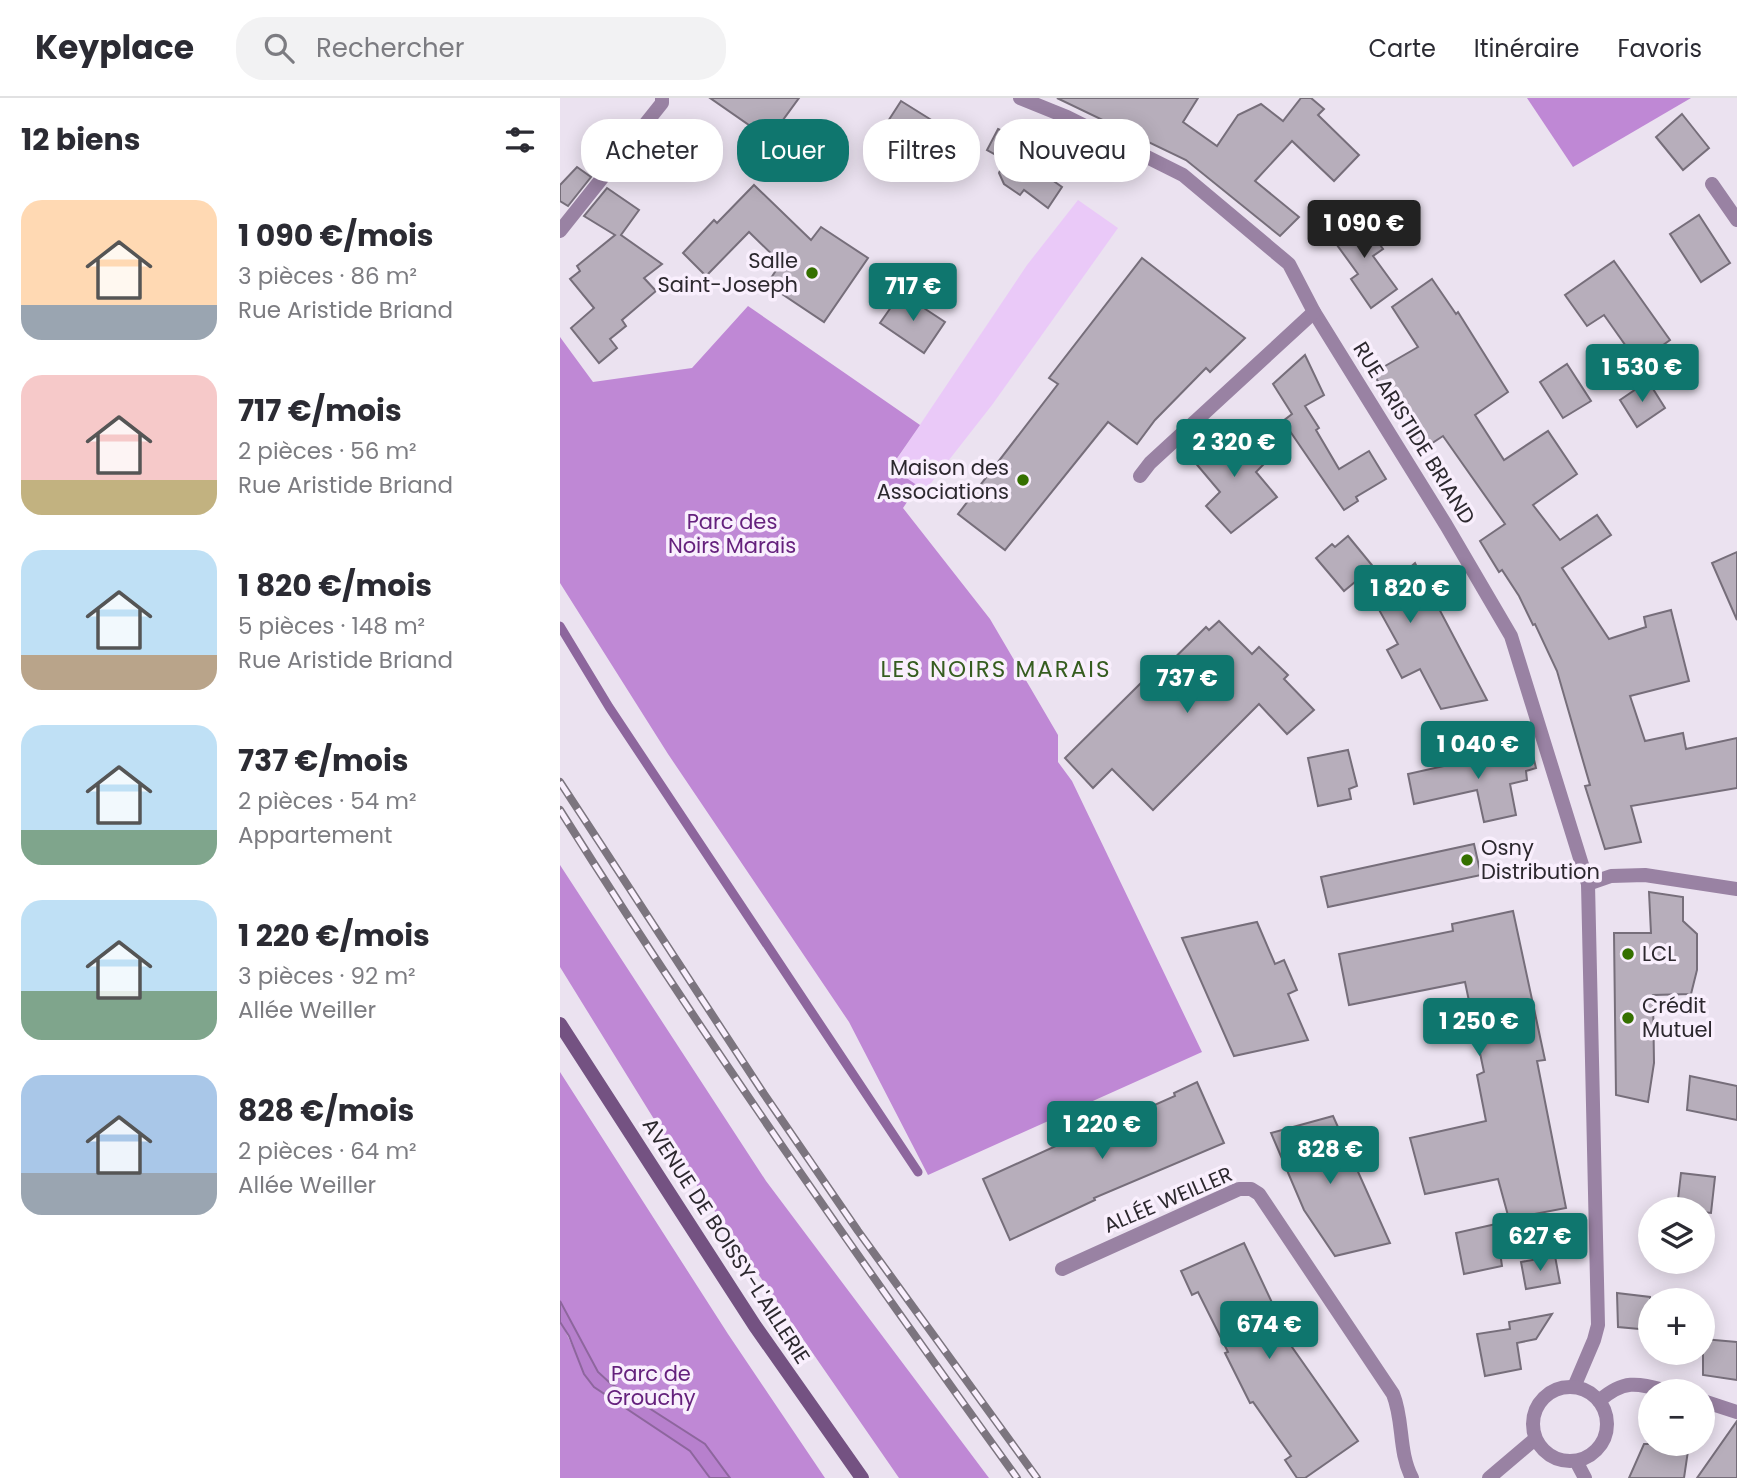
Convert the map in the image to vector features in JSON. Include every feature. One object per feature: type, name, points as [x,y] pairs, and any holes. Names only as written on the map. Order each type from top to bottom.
[{"type":"main road","name":"AVENUE DE BOISSY-L'AILLERIE","points":[[560,1024],[755,1326],[862,1478]]},
{"type":"street","points":[[560,231],[662,103],[662,98]]},
{"type":"street","name":"RUE ARISTIDE BRIAND","points":[[1020,98],[1067,117],[1183,175],[1289,264],[1314,312],[1446,525],[1511,636],[1588,884],[1598,1325],[1574,1387]]},
{"type":"street","points":[[1712,184],[1737,220]]},
{"type":"street","points":[[1140,476],[1150,463],[1314,312]]},
{"type":"street","points":[[1588,884],[1611,876],[1645,875],[1737,890]]},
{"type":"street","name":"ALLÉE WEILLER","points":[[1062,1269],[1239,1189],[1251,1189],[1259,1194],[1393,1394],[1400,1412],[1399,1430],[1403,1457],[1412,1478]]},
{"type":"street","points":[[1599,1401],[1611,1390],[1627,1384],[1638,1384]]},
{"type":"street","points":[[1574,1387],[1588,1391],[1599,1401],[1607,1421],[1602,1443],[1586,1458],[1563,1461],[1542,1450],[1532,1427],[1533,1413],[1539,1402],[1549,1393],[1574,1387]]},
{"type":"street","points":[[1715,1405],[1737,1412]]},
{"type":"street","points":[[1489,1478],[1535,1439]]},
{"type":"street","points":[[1576,1461],[1585,1478]]},
{"type":"shaded area","points":[[1078,200],[1118,228],[992,405],[924,492],[891,468],[1027,265]]},
{"type":"shaded area","points":[[560,1301],[598,1372],[610,1383],[705,1444],[730,1478],[710,1478],[690,1451],[594,1387],[584,1374],[569,1336],[560,1322]]},
{"type":"green space","points":[[1527,98],[1691,98],[1573,167]]},
{"type":"green space","name":"Parc des Noirs Marais","points":[[748,306],[920,425],[891,467],[918,486],[903,508],[990,619],[1058,735],[1058,762],[1072,781],[1202,1052],[928,1175],[849,1022],[668,754],[560,583],[560,337],[593,382],[692,368]]},
{"type":"green space","points":[[560,865],[766,1181],[989,1478],[899,1478],[678,1158],[560,967]]},
{"type":"green space","name":"Parc de Grouchy","points":[[560,1072],[728,1334],[825,1478],[730,1478],[705,1444],[610,1383],[598,1372],[560,1301]]},
{"type":"green space","points":[[560,1322],[594,1387],[690,1451],[710,1478],[560,1478]]},
{"type":"building","points":[[710,98],[799,98],[784,119],[740,119]]},
{"type":"building","points":[[1057,98],[1198,98],[1183,122],[1217,146],[1238,115],[1261,104],[1283,121],[1301,98],[1311,98],[1324,109],[1318,115],[1359,155],[1334,181],[1292,141],[1255,181],[1299,217],[1280,236],[1186,160],[1150,143],[1150,119],[1101,119]]},
{"type":"building","points":[[901,101],[930,119],[889,119]]},
{"type":"building","points":[[1682,114],[1709,148],[1683,170],[1656,137]]},
{"type":"building","points":[[994,137],[994,154],[987,150]]},
{"type":"building","points":[[577,167],[581,170],[581,182],[587,182],[568,206],[560,201],[560,185]]},
{"type":"building","points":[[1003,182],[1055,182],[1062,187],[1048,208],[1024,190],[1020,195]]},
{"type":"building","points":[[754,185],[811,240],[821,227],[868,258],[824,322],[767,284],[781,263],[749,232],[706,276],[683,253],[714,220],[717,223]]},
{"type":"building","points":[[607,188],[639,210],[621,235],[662,264],[644,278],[656,291],[622,320],[626,326],[610,339],[617,348],[599,363],[571,328],[594,308],[570,279],[580,271],[577,266],[615,235],[584,216]]},
{"type":"building","points":[[1357,213],[1383,249],[1373,256],[1397,289],[1371,308],[1351,279],[1358,274],[1329,234]]},
{"type":"building","points":[[1699,215],[1730,263],[1701,282],[1670,234]]},
{"type":"building","points":[[1142,258],[1245,338],[1210,372],[1206,368],[1155,420],[1137,444],[1108,422],[1005,550],[958,514],[1058,384],[1049,378]]},
{"type":"building","points":[[1614,261],[1670,340],[1638,363],[1604,315],[1587,326],[1565,295]]},
{"type":"building","points":[[1432,279],[1456,314],[1458,312],[1508,392],[1475,415],[1504,460],[1548,431],[1577,474],[1533,505],[1560,540],[1597,515],[1611,535],[1562,568],[1609,639],[1646,627],[1644,617],[1671,610],[1689,681],[1630,696],[1645,741],[1683,733],[1686,749],[1737,738],[1737,788],[1631,806],[1641,842],[1605,849],[1585,786],[1590,785],[1557,671],[1519,596],[1502,570],[1499,572],[1480,541],[1505,524],[1443,436],[1420,451],[1373,373],[1418,347],[1392,307]]},
{"type":"building","points":[[901,293],[945,322],[924,353],[880,323]]},
{"type":"building","points":[[1305,355],[1324,395],[1305,406],[1339,469],[1369,451],[1386,479],[1356,497],[1358,501],[1344,510],[1283,421],[1292,414],[1273,384]]},
{"type":"building","points":[[1567,364],[1591,401],[1563,418],[1540,382]]},
{"type":"building","points":[[1648,381],[1665,408],[1637,427],[1620,400]]},
{"type":"building","points":[[1230,424],[1264,464],[1256,472],[1277,497],[1231,533],[1206,506],[1220,492],[1193,460]]},
{"type":"building","points":[[1348,536],[1389,586],[1415,563],[1487,700],[1441,709],[1420,669],[1402,678],[1387,650],[1398,644],[1361,577],[1344,591],[1316,558],[1332,544],[1335,547]]},
{"type":"building","points":[[1737,552],[1737,620],[1712,563]]},
{"type":"building","points":[[1219,621],[1252,654],[1259,647],[1288,675],[1284,679],[1314,710],[1287,734],[1259,704],[1153,810],[1112,769],[1093,788],[1065,758],[1142,682],[1146,686],[1206,627],[1209,630]]},
{"type":"building","points":[[1530,743],[1536,768],[1526,771],[1527,780],[1510,784],[1516,815],[1484,822],[1477,790],[1414,804],[1408,774],[1502,753],[1501,749]]},
{"type":"building","points":[[1348,750],[1357,786],[1349,789],[1351,799],[1318,806],[1308,758]]},
{"type":"building","points":[[1474,844],[1481,875],[1328,907],[1321,877]]},
{"type":"building","points":[[1649,892],[1683,897],[1683,921],[1697,934],[1697,970],[1691,994],[1653,995],[1654,1063],[1648,1102],[1616,1095],[1614,933],[1651,933]]},
{"type":"building","points":[[1513,911],[1545,1060],[1537,1061],[1566,1208],[1509,1219],[1498,1179],[1425,1194],[1410,1138],[1486,1121],[1477,1075],[1484,1072],[1465,982],[1349,1005],[1339,954],[1453,931],[1452,924]]},
{"type":"building","points":[[1257,922],[1275,964],[1284,960],[1297,990],[1288,994],[1308,1040],[1234,1056],[1182,938]]},
{"type":"building","points":[[1690,1076],[1737,1086],[1737,1120],[1687,1110]]},
{"type":"building","points":[[1197,1082],[1224,1143],[1094,1198],[1095,1200],[1010,1240],[983,1179],[1067,1141],[1066,1138],[1112,1117],[1114,1123],[1175,1096],[1174,1093]]},
{"type":"building","points":[[1333,1116],[1390,1243],[1335,1256],[1304,1210],[1271,1133]]},
{"type":"building","points":[[1681,1173],[1715,1177],[1713,1197],[1678,1197]]},
{"type":"building","points":[[1496,1224],[1502,1266],[1464,1274],[1456,1233]]},
{"type":"building","points":[[1244,1243],[1285,1326],[1292,1347],[1358,1441],[1305,1478],[1297,1478],[1285,1460],[1291,1456],[1253,1402],[1250,1403],[1198,1292],[1192,1295],[1181,1271]]},
{"type":"building","points":[[1555,1256],[1560,1283],[1526,1289],[1521,1262]]},
{"type":"building","points":[[1617,1293],[1638,1296],[1638,1329],[1618,1327]]},
{"type":"building","points":[[1552,1314],[1536,1339],[1517,1343],[1521,1369],[1485,1376],[1477,1334],[1510,1329],[1509,1322]]},
{"type":"building","points":[[1715,1340],[1737,1342],[1737,1380],[1703,1375],[1703,1365],[1715,1365]]},
{"type":"building","points":[[1737,1421],[1737,1478],[1697,1478]]},
{"type":"building","points":[[1639,1456],[1687,1456],[1684,1478],[1629,1478]]},
{"type":"waterway","points":[[560,626],[609,707],[918,1172]]},
{"type":"railway","points":[[560,782],[764,1094],[858,1231],[1037,1478]]},
{"type":"railway","points":[[560,810],[783,1148],[1017,1478]]},
{"type":"place","name":"Salle Saint-Joseph","points":[[812,273]]},
{"type":"place","name":"Maison des Associations","points":[[1023,480]]},
{"type":"place","name":"Osny Distribution","points":[[1467,860]]},
{"type":"place","name":"LCL","points":[[1628,954]]},
{"type":"place","name":"Crédit Mutuel","points":[[1628,1018]]},
{"type":"district","name":"LES NOIRS MARAIS","points":[[996,669]]}]
